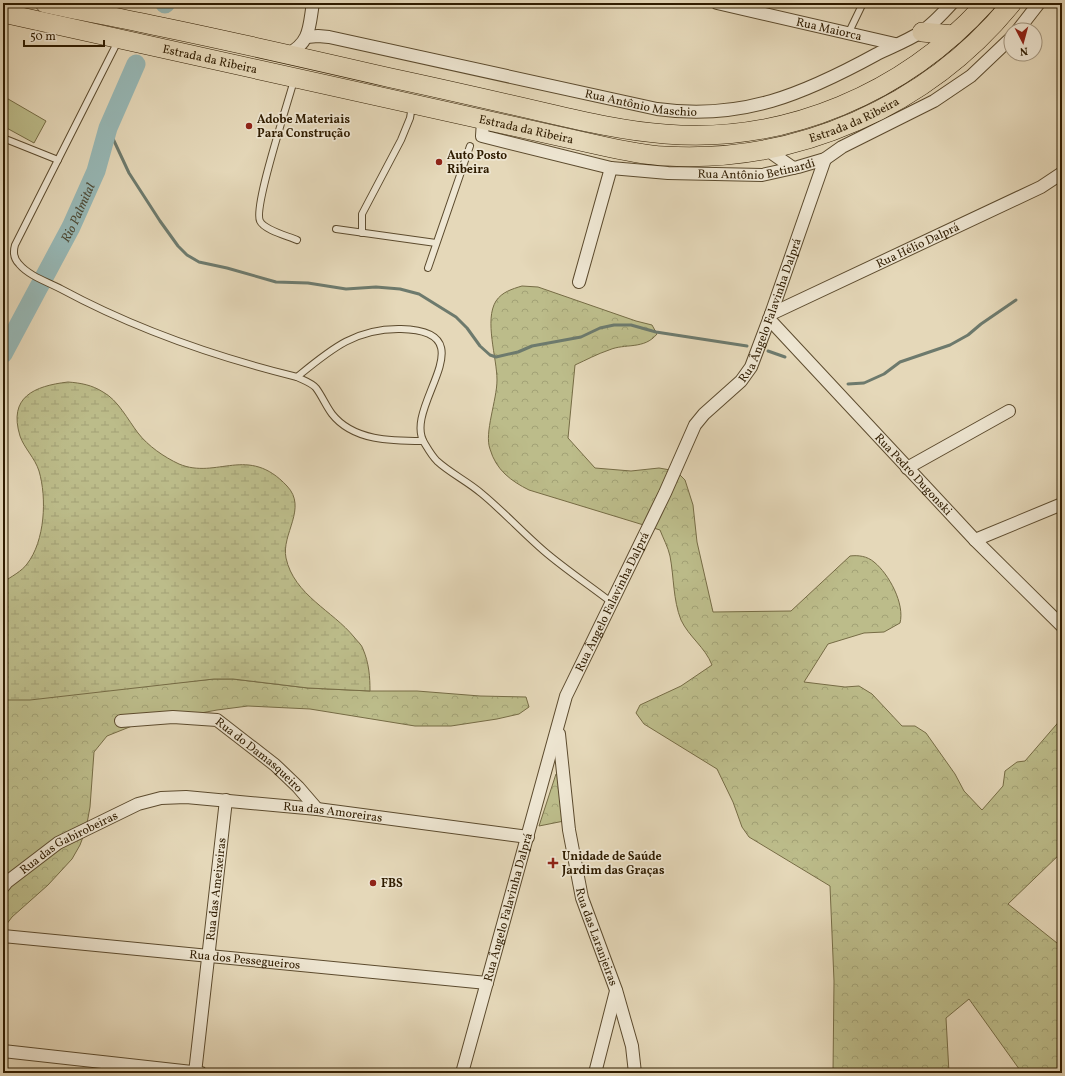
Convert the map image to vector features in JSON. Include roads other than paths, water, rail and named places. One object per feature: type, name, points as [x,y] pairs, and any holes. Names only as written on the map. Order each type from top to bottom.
[{"type":"main road","points":[[110,3],[156,25]]},
{"type":"main road","name":"Estrada da Ribeira","points":[[51,4],[156,25],[629,130],[667,135],[716,136],[779,126],[818,116],[855,101],[912,69],[953,35],[986,3]]},
{"type":"main road","name":"Estrada da Ribeira","points":[[3,13],[43,22],[93,30],[120,38],[483,121],[605,147],[664,156],[720,155],[766,149],[800,142],[828,133],[892,104],[953,63],[998,21],[1012,3]]},
{"type":"main road","points":[[43,22],[51,4]]},
{"type":"main road","points":[[922,32],[953,35]]},
{"type":"street","points":[[288,54],[297,50],[307,37],[312,3]]},
{"type":"street","name":"Rua Maiorca","points":[[716,3],[849,32],[895,44]]},
{"type":"street","name":"Rua Antônio Maschio","points":[[307,37],[329,37],[657,109],[681,113],[706,113],[756,105],[788,97],[823,83],[895,44],[922,32],[952,3]]},
{"type":"street","points":[[1024,22],[1039,3]]},
{"type":"street","name":"Rua Antônio Betinardi","points":[[483,121],[482,136],[611,168],[668,173],[762,175],[825,159],[842,147],[908,115],[954,89],[992,58],[1003,46]]},
{"type":"street","points":[[766,149],[793,168]]},
{"type":"street","name":"Rua Ângelo Falavinha Dalprá","points":[[462,1073],[566,696],[575,674],[665,493],[695,424],[746,374],[750,367],[770,317],[825,159]]},
{"type":"street","points":[[579,282],[611,168]]},
{"type":"street","name":"Rua Hélio Dalprá","points":[[770,317],[1041,187],[1062,173]]},
{"type":"street","name":"Rua Pedro Dugonski","points":[[770,317],[906,468],[975,540],[1062,626]]},
{"type":"street","points":[[906,468],[1009,411]]},
{"type":"street","points":[[975,540],[1062,504]]},
{"type":"street","name":"Rua do Damasqueiro","points":[[121,721],[173,717],[217,720],[275,765],[298,787],[317,809]]},
{"type":"street","name":"Rua das Laranjeiras","points":[[558,727],[569,830],[582,898],[616,990],[632,1046],[635,1073]]},
{"type":"street","name":"Rua das Amoreiras","points":[[138,804],[161,798],[186,797],[226,800],[317,809],[528,837]]},
{"type":"street","name":"Rua das Ameixeiras","points":[[197,1073],[208,956],[226,800]]},
{"type":"street","name":"Rua das Gabirobeiras","points":[[3,887],[7,882],[58,843],[138,804]]},
{"type":"street","name":"Rua dos Pessegueiros","points":[[3,936],[487,983]]},
{"type":"street","points":[[595,1073],[616,990]]},
{"type":"street","points":[[3,1051],[197,1073]]},
{"type":"lane","points":[[849,32],[863,3]]},
{"type":"lane","points":[[120,38],[13,251],[14,257],[18,264],[54,286],[115,317],[261,369],[297,377],[315,387],[333,415],[350,429],[364,436],[394,441],[423,442]]},
{"type":"lane","points":[[294,78],[260,197],[259,220],[264,227],[297,240]]},
{"type":"lane","points":[[362,232],[362,214],[401,140],[410,118],[412,104]]},
{"type":"lane","points":[[3,138],[58,160]]},
{"type":"lane","points":[[428,268],[470,146]]},
{"type":"lane","points":[[336,229],[436,243]]},
{"type":"lane","points":[[297,377],[333,348],[357,336],[400,329],[414,329],[435,337],[442,349],[441,362],[420,422],[423,442],[437,461],[480,492],[544,551],[611,602]]},
{"type":"waterway","name":"Rio Palmital","points":[[3,354],[71,227],[96,171],[108,128],[136,64]]},
{"type":"waterway","points":[[108,128],[129,173],[160,221],[178,246],[187,255],[199,262],[227,268],[276,282],[308,283],[346,289],[376,287],[400,289],[419,294],[456,317],[467,328],[480,346],[490,355],[496,357],[518,352],[532,346],[581,337],[600,328],[614,325],[631,325],[656,332],[747,346]]},
{"type":"waterway","points":[[848,384],[864,383],[884,374],[900,362],[950,345],[968,335],[981,324],[1016,300]]},
{"type":"waterway","points":[[768,351],[785,357]]},
{"type":"place","name":"Adobe Materiais Para Construção","points":[[249,126]]},
{"type":"place","name":"Auto Posto Ribeira","points":[[439,162]]},
{"type":"place","name":"Unidade de Saúde Jardim das Graças","points":[[553,863]]},
{"type":"place","name":"FBS","points":[[373,883]]}]
